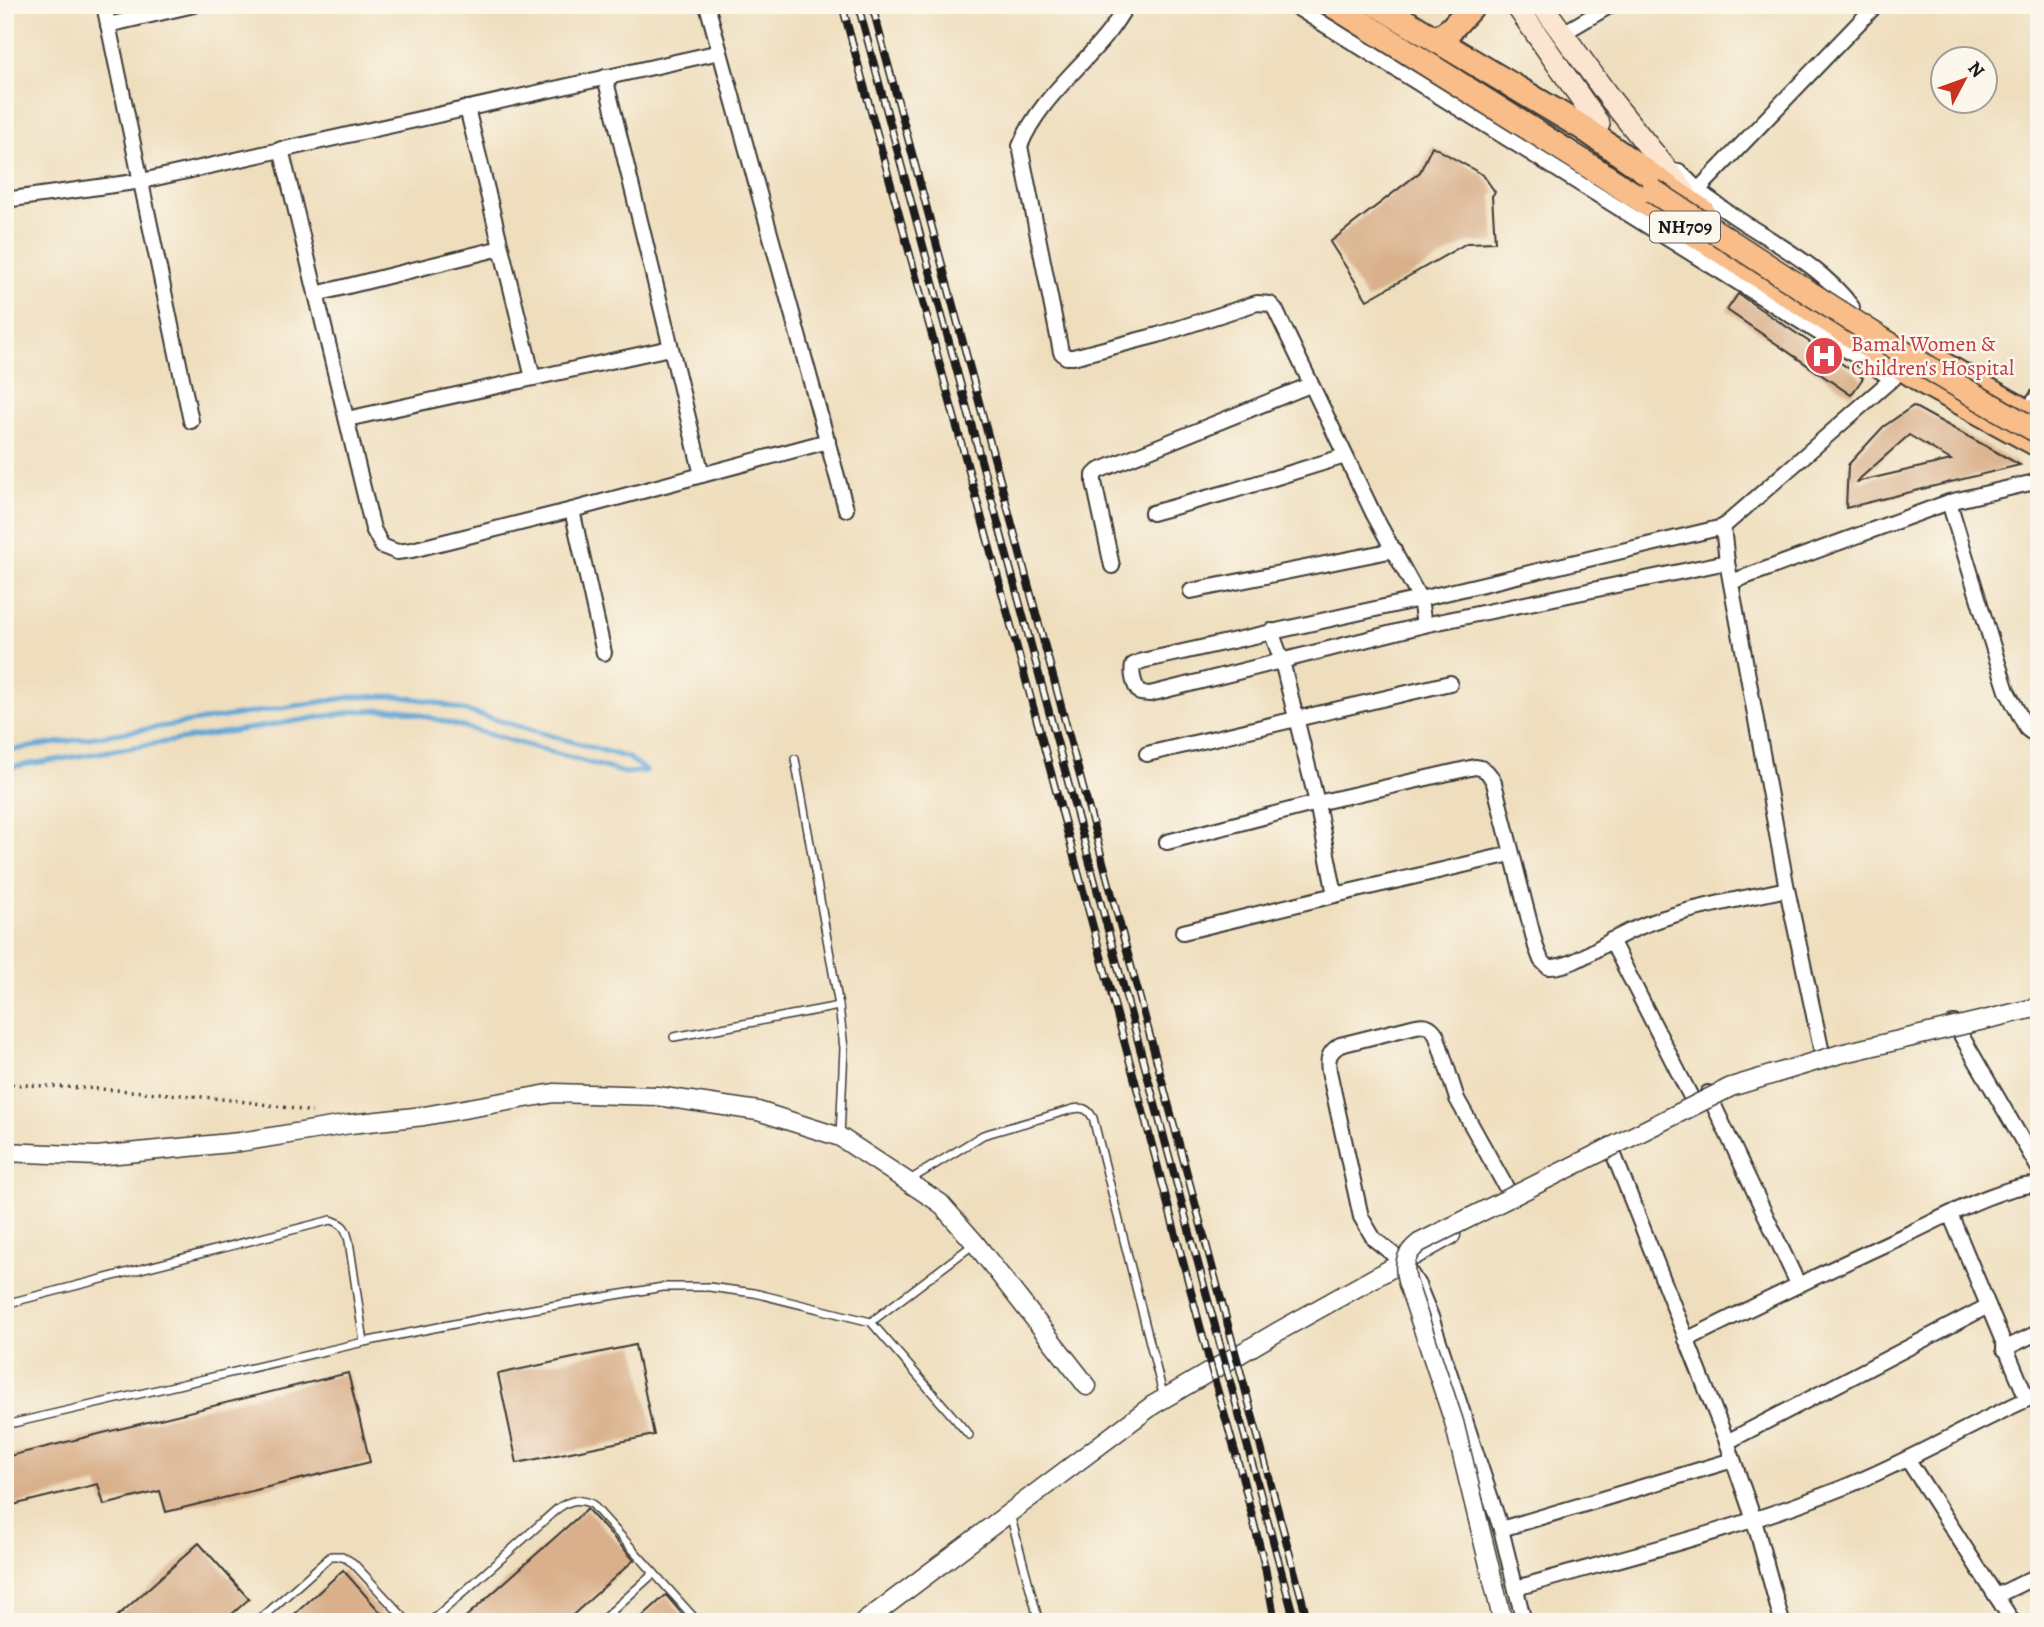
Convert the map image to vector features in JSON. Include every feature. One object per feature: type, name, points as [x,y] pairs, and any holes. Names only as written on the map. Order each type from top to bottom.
[{"type":"highway","name":"NH709","points":[[1334,5],[1580,160],[1898,374],[2039,445]]},
{"type":"highway","name":"NH709","points":[[1378,5],[1596,130],[1921,352],[2036,414]]},
{"type":"highway","points":[[1436,40],[1451,29],[1473,5]]},
{"type":"main road","points":[[1516,5],[1596,130]]},
{"type":"main road","points":[[1542,5],[1658,162],[1699,200]]},
{"type":"main road","points":[[1580,160],[1611,100]]},
{"type":"main road","points":[[1653,191],[1993,407],[2036,414]]},
{"type":"street","points":[[104,5],[191,421]]},
{"type":"street","points":[[108,25],[194,5]]},
{"type":"street","points":[[707,5],[846,509]]},
{"type":"street","points":[[1127,5],[1109,32],[1038,113],[1020,146],[1061,352],[1066,357],[1073,357],[1158,335],[1264,302],[1275,309],[1345,456],[1420,599],[1424,625]]},
{"type":"street","points":[[1293,5],[1898,374]]},
{"type":"street","points":[[1554,5],[1699,200],[1876,5]]},
{"type":"street","points":[[1570,29],[1611,5]]},
{"type":"street","points":[[5,200],[142,181],[720,52]]},
{"type":"street","points":[[605,77],[702,475]]},
{"type":"street","points":[[467,108],[533,378]]},
{"type":"street","points":[[281,149],[373,529],[382,546],[397,552],[412,550],[828,441]]},
{"type":"street","points":[[316,294],[501,248]]},
{"type":"street","points":[[347,419],[670,348]]},
{"type":"street","points":[[1727,562],[1424,625],[1150,694],[1137,690],[1132,671],[1136,663],[1723,527],[1921,352]]},
{"type":"street","points":[[1112,566],[1094,482],[1094,475],[1098,471],[1310,385]]},
{"type":"street","points":[[1152,513],[1345,456]]},
{"type":"street","points":[[1731,582],[1949,502],[2039,481]]},
{"type":"street","points":[[1949,502],[2007,691],[2027,729],[2031,732],[2039,730]]},
{"type":"street","points":[[572,510],[604,653]]},
{"type":"street","points":[[1723,527],[1727,562],[1787,889],[1822,1053]]},
{"type":"street","points":[[1191,591],[1394,550]]},
{"type":"street","points":[[1271,631],[1282,661],[1317,803],[1335,895]]},
{"type":"street","points":[[1147,754],[1450,683]]},
{"type":"street","points":[[1167,842],[1317,803],[1475,767],[1483,768],[1489,773],[1494,783],[1536,947],[1541,960],[1548,967],[1558,967],[1571,962],[1628,931],[1666,918],[1787,889]]},
{"type":"street","points":[[1182,932],[1511,854]]},
{"type":"street","points":[[1611,940],[1700,1097],[1798,1284]]},
{"type":"street","points":[[864,1622],[1129,1422],[1164,1399],[1279,1331],[1404,1263],[1512,1198],[1700,1097],[1822,1053],[2039,1005]]},
{"type":"street","points":[[1503,1622],[1457,1431],[1406,1274],[1406,1260],[1412,1249],[1419,1243],[1731,1087],[1840,1054],[2039,1005]]},
{"type":"street","points":[[1954,1023],[2039,1169]]},
{"type":"street","points":[[1512,1198],[1457,1099],[1432,1027],[1424,1024],[1340,1045],[1331,1051],[1329,1071],[1361,1217],[1374,1239],[1404,1263],[1418,1285],[1431,1317],[1501,1529],[1524,1622]]},
{"type":"street","points":[[5,1152],[97,1156],[240,1142],[350,1124],[424,1116],[554,1093],[657,1096],[758,1111],[840,1137],[940,1203],[975,1243],[1087,1386]]},
{"type":"street","points":[[1610,1145],[1727,1442],[1754,1520],[1782,1622]]},
{"type":"street","points":[[1686,1340],[1798,1284],[1950,1214],[2011,1189],[2039,1185]]},
{"type":"street","points":[[1516,1588],[1754,1520],[1820,1497],[1909,1460],[2033,1396],[2004,1349],[1950,1214]]},
{"type":"street","points":[[1727,1442],[1988,1306]]},
{"type":"street","points":[[2004,1349],[2039,1332]]},
{"type":"street","points":[[1501,1529],[1733,1460]]},
{"type":"street","points":[[1909,1460],[2013,1622]]},
{"type":"street","points":[[1996,1596],[2039,1575]]},
{"type":"lane","points":[[795,759],[839,1006],[844,1048],[840,1137]]},
{"type":"lane","points":[[674,1037],[839,1006]]},
{"type":"lane","points":[[908,1181],[983,1135],[1073,1109],[1082,1107],[1088,1110],[1093,1118],[1164,1399]]},
{"type":"lane","points":[[5,1304],[331,1220],[346,1229],[364,1342]]},
{"type":"lane","points":[[871,1322],[975,1243]]},
{"type":"lane","points":[[5,1425],[364,1342],[504,1314],[663,1287],[709,1287],[754,1293],[871,1322],[968,1435]]},
{"type":"lane","points":[[430,1622],[557,1509],[568,1501],[579,1499],[592,1504],[698,1622]]},
{"type":"lane","points":[[1009,1514],[1039,1622]]},
{"type":"lane","points":[[257,1622],[331,1556],[342,1556],[353,1563],[408,1622]]},
{"type":"lane","points":[[600,1622],[654,1573]]},
{"type":"path","points":[[5,1084],[86,1088],[263,1104],[319,1113]]},
{"type":"building","points":[[1432,146],[1483,175],[1495,192],[1492,196],[1495,242],[1467,243],[1367,300],[1330,242],[1420,172]]},
{"type":"building","points":[[1738,294],[1863,378],[1851,395],[1727,310]]},
{"type":"building","points":[[1913,406],[2020,465],[1846,508],[1848,465],[1883,427]],"holes":[[[1909,435],[1951,460],[1856,482]]]},
{"type":"building","points":[[635,1345],[654,1435],[517,1463],[498,1374]]},
{"type":"building","points":[[348,1373],[370,1462],[166,1512],[160,1491],[104,1505],[98,1484],[5,1507],[5,1457]]},
{"type":"building","points":[[587,1509],[634,1560],[565,1622],[460,1622]]},
{"type":"building","points":[[199,1543],[249,1599],[223,1622],[111,1622]]},
{"type":"building","points":[[343,1570],[389,1622],[286,1622]]},
{"type":"building","points":[[666,1595],[689,1622],[636,1622]]},
{"type":"waterway","points":[[5,751],[352,697],[397,696],[431,701],[629,758],[646,771]]},
{"type":"waterway","points":[[5,768],[358,711],[400,709],[625,773],[646,771]]},
{"type":"railway","points":[[842,5],[1242,1476],[1265,1567],[1275,1622]]},
{"type":"railway","points":[[858,5],[1295,1622]]},
{"type":"railway","points":[[872,5],[1308,1622]]},
{"type":"place","name":"Bamal Women & Children's Hospital","points":[[1824,356]]}]
